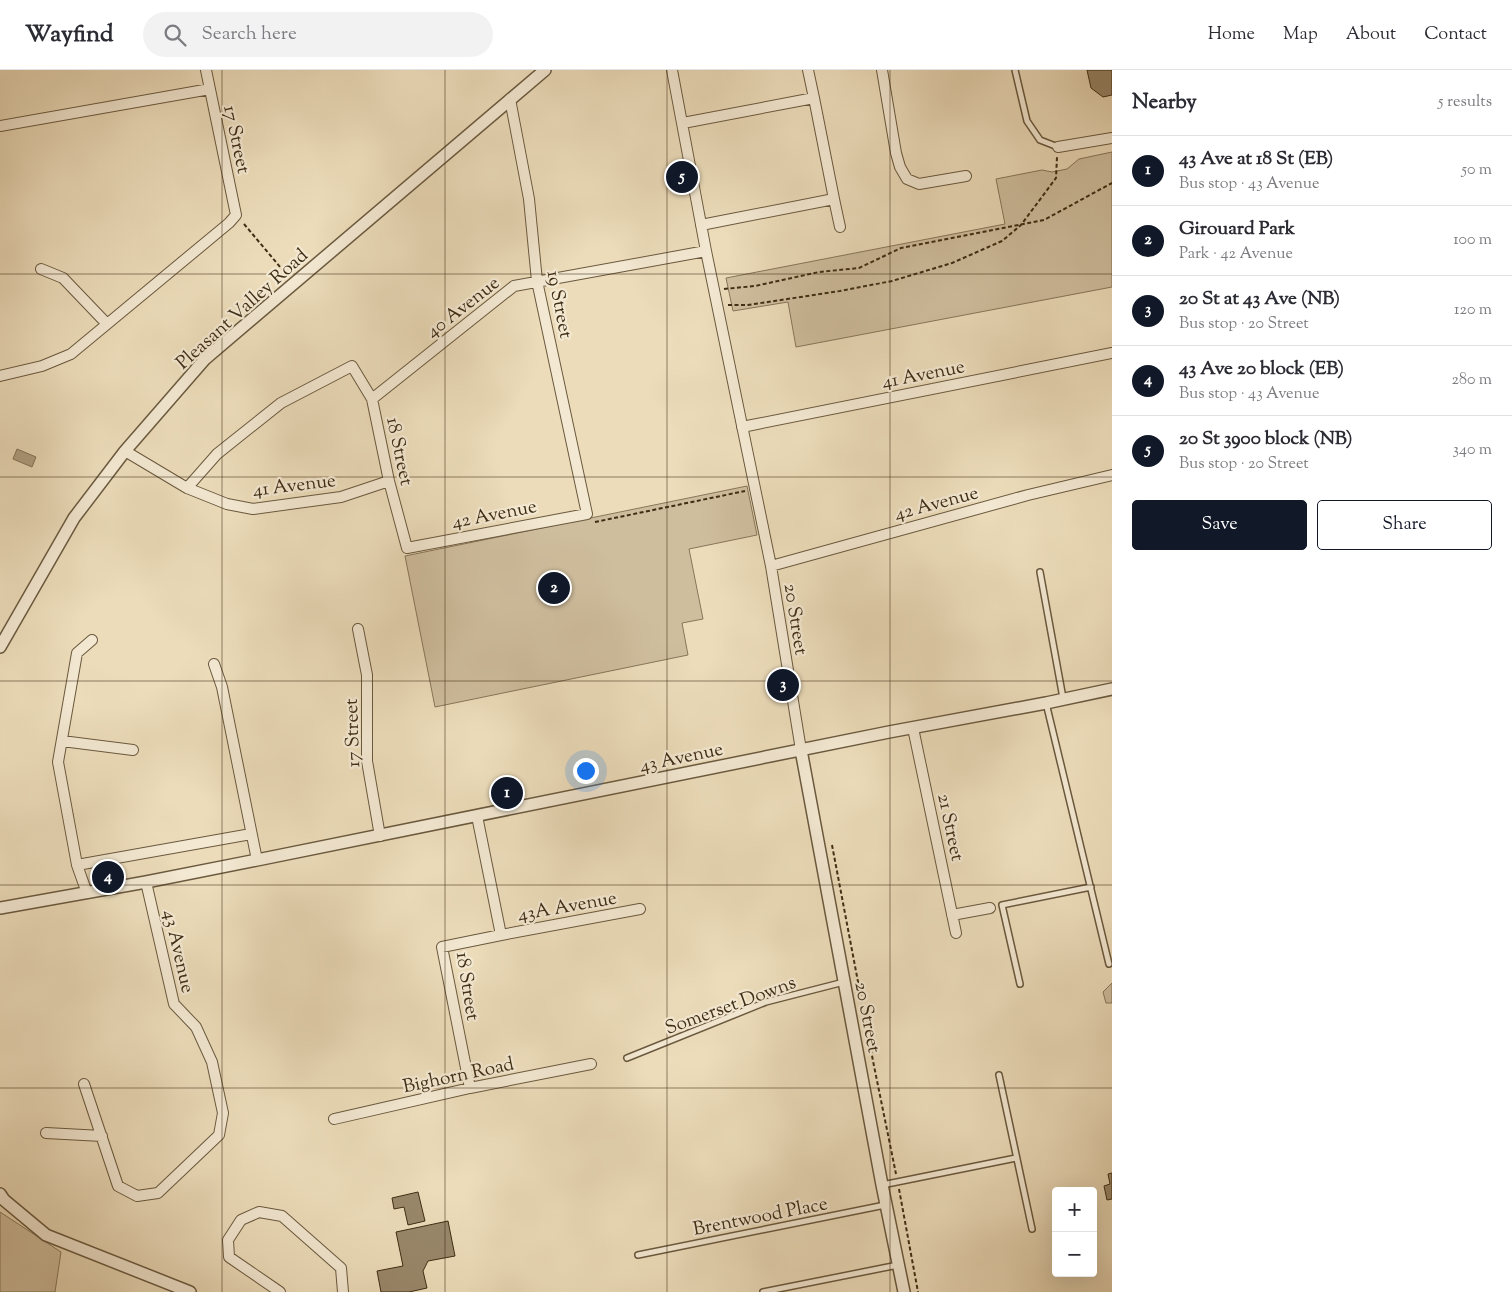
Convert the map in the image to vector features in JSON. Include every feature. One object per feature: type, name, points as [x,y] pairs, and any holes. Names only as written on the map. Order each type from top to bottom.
[{"type":"street","name":"17 Street","points":[[107,324],[229,223],[236,215],[206,70]]},
{"type":"street","name":"Pleasant Valley Road","points":[[0,647],[74,518],[125,451],[205,359],[544,70]]},
{"type":"street","name":"20 Street","points":[[672,70],[706,251],[771,566],[800,750],[904,1292]]},
{"type":"street","points":[[808,70],[840,227]]},
{"type":"street","points":[[882,70],[896,153],[907,179],[919,184],[966,176]]},
{"type":"street","points":[[0,126],[210,89]]},
{"type":"street","points":[[683,123],[814,98]]},
{"type":"street","name":"19 Street","points":[[510,99],[529,199],[537,282],[587,514]]},
{"type":"street","points":[[1058,147],[1112,138]]},
{"type":"street","points":[[701,225],[834,199]]},
{"type":"street","name":"40 Avenue","points":[[372,399],[514,286],[706,251]]},
{"type":"street","points":[[0,376],[42,366],[71,354],[107,324],[63,278],[41,268]]},
{"type":"street","name":"41 Avenue","points":[[742,427],[1112,354]]},
{"type":"street","name":"18 Street","points":[[187,488],[217,454],[281,403],[352,366],[372,399],[389,482],[407,548]]},
{"type":"street","name":"41 Avenue","points":[[125,451],[187,488],[226,504],[253,508],[341,497],[389,482]]},
{"type":"street","name":"42 Avenue","points":[[771,566],[1028,495],[1112,475]]},
{"type":"street","name":"42 Avenue","points":[[407,548],[587,514]]},
{"type":"street","name":"17 Street","points":[[358,629],[367,675],[367,761],[380,836]]},
{"type":"street","points":[[87,892],[77,865],[58,762],[77,653],[92,640]]},
{"type":"street","points":[[214,664],[222,687],[257,860]]},
{"type":"street","name":"43 Avenue","points":[[0,908],[146,882],[380,836],[800,750],[1112,689]]},
{"type":"street","name":"21 Street","points":[[913,728],[956,933]]},
{"type":"street","points":[[62,741],[133,750]]},
{"type":"street","points":[[477,816],[501,935]]},
{"type":"street","points":[[77,865],[252,834]]},
{"type":"street","name":"43 Avenue","points":[[84,1084],[118,1186],[138,1196],[158,1193],[219,1135],[223,1113],[212,1062],[196,1027],[174,1004],[146,882]]},
{"type":"street","points":[[952,916],[990,908]]},
{"type":"street","name":"43A Avenue","points":[[501,935],[640,909]]},
{"type":"street","name":"18 Street","points":[[470,1088],[442,947],[501,935]]},
{"type":"street","name":"Bighorn Road","points":[[334,1119],[470,1088],[591,1064]]},
{"type":"street","points":[[46,1133],[102,1136]]},
{"type":"street","points":[[0,1194],[4,1200],[46,1235],[184,1291]]},
{"type":"street","points":[[280,1292],[229,1257],[228,1240],[241,1220],[259,1212],[282,1216],[341,1268],[343,1292]]},
{"type":"lane","points":[[1015,70],[1027,121],[1040,140],[1058,147]]},
{"type":"lane","points":[[1040,572],[1063,698]]},
{"type":"lane","points":[[1046,703],[1109,964]]},
{"type":"lane","points":[[1020,984],[1002,905],[1091,887]]},
{"type":"lane","name":"Somerset Downs","points":[[627,1058],[766,1002],[844,982]]},
{"type":"lane","points":[[999,1075],[1032,1229]]},
{"type":"lane","points":[[882,1185],[1016,1158]]},
{"type":"lane","name":"Brentwood Place","points":[[638,1255],[887,1204]]},
{"type":"lane","points":[[763,1292],[898,1265]]},
{"type":"path","points":[[717,305],[748,305],[892,281],[952,263],[1002,240],[1021,225],[1056,178],[1058,147]]},
{"type":"path","points":[[714,290],[755,286],[819,272],[859,268],[901,248],[1044,220],[1112,183]]},
{"type":"path","points":[[247,228],[286,273],[293,284]]},
{"type":"path","points":[[587,514],[592,522],[754,489]]},
{"type":"path","points":[[830,837],[918,1292]]},
{"type":"shaded area","points":[[1112,152],[1112,287],[796,347],[788,302],[733,311],[726,278],[1005,224],[996,179],[1042,170],[1052,172],[1067,169],[1079,159]]},
{"type":"shaded area","points":[[17,449],[36,457],[32,467],[13,459]]},
{"type":"shaded area","points":[[747,486],[757,535],[689,549],[703,619],[682,623],[688,655],[435,707],[405,556]]},
{"type":"shaded area","points":[[1112,983],[1112,1003],[1106,1003],[1103,992]]},
{"type":"shaded area","points":[[0,1212],[61,1252],[55,1292],[0,1292]]},
{"type":"building","points":[[1087,70],[1112,70],[1112,95],[1103,97],[1091,88]]},
{"type":"building","points":[[1112,1173],[1112,1199],[1107,1200],[1104,1186],[1110,1184],[1108,1174]]},
{"type":"building","points":[[418,1192],[425,1221],[408,1225],[404,1207],[394,1209],[392,1198]]},
{"type":"building","points":[[448,1221],[455,1256],[428,1261],[423,1271],[427,1288],[409,1292],[381,1292],[377,1271],[403,1266],[396,1232]]},
{"type":"place","name":"20 St 3900 block (NB)","points":[[682,177]]},
{"type":"place","name":"Girouard Park","points":[[554,588]]},
{"type":"place","name":"20 St at 43 Ave (NB)","points":[[783,685]]},
{"type":"place","name":"43 Ave at 18 St (EB)","points":[[507,793]]},
{"type":"place","name":"43 Ave 20 block (EB)","points":[[108,877]]}]
